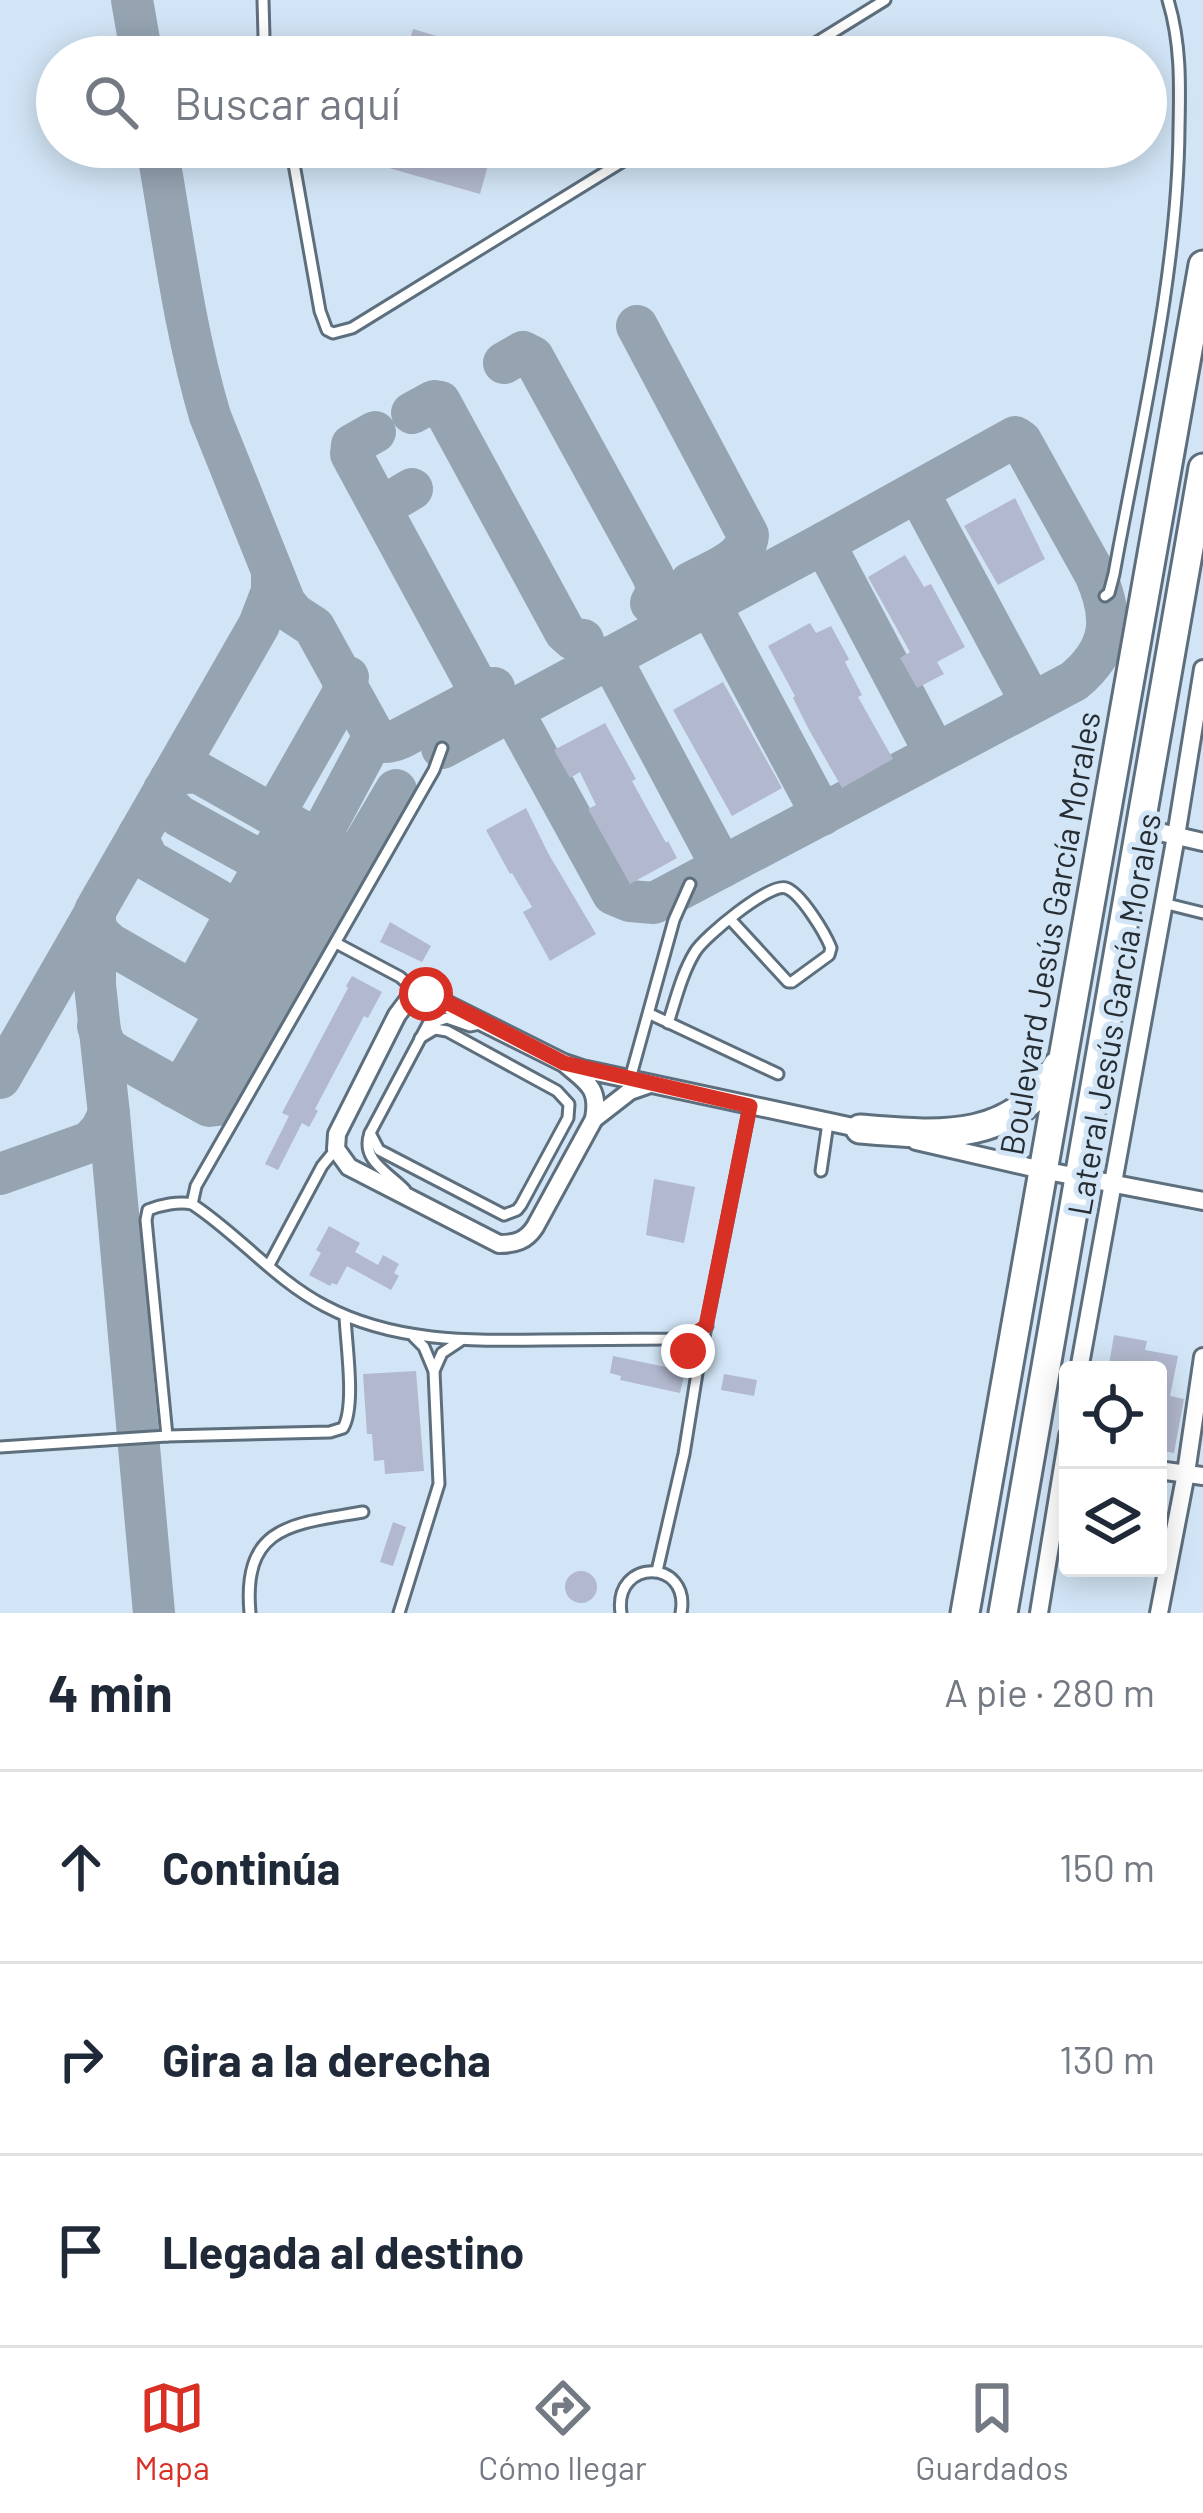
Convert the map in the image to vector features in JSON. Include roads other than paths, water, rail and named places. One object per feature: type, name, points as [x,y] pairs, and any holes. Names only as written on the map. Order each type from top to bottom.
[{"type":"main road","name":"Boulevard Jesús García Morales","points":[[967,1607],[1203,265]]},
{"type":"main road","points":[[1003,1613],[1203,468]]},
{"type":"main road","points":[[1121,737],[1123,814],[1126,821],[1142,828]]},
{"type":"main road","points":[[860,1129],[924,1135],[993,1124],[1017,1111],[1045,1085],[1069,1034]]},
{"type":"street","name":"Lateral Jesús García Morales","points":[[1081,1361],[1203,669]]},
{"type":"street","points":[[1142,828],[1203,842]]},
{"type":"street","points":[[630,1085],[594,1119],[535,1227],[524,1240],[511,1244],[500,1244],[349,1167],[336,1149],[340,1127],[397,1015],[419,994],[433,995],[564,1063],[630,1085],[651,1084],[1203,1201]]},
{"type":"street","points":[[564,1063],[593,1090],[594,1119]]},
{"type":"street","points":[[1159,1613],[1194,1475],[1203,1357]]},
{"type":"street","points":[[1030,1451],[1059,1456]]},
{"type":"street","points":[[1039,1613],[1064,1469]]},
{"type":"lane","points":[[263,0],[266,36]]},
{"type":"lane","points":[[827,36],[885,0]]},
{"type":"lane","points":[[1105,596],[1114,574],[1172,240],[1180,70],[1168,0]]},
{"type":"lane","points":[[295,168],[320,311],[327,330],[333,333],[352,328],[612,168]]},
{"type":"lane","points":[[191,1204],[196,1186],[434,770],[442,748]]},
{"type":"lane","points":[[630,1085],[674,920],[690,884]]},
{"type":"lane","points":[[668,1023],[702,941],[730,919],[776,887],[787,888],[806,908],[829,941],[829,955],[788,982],[730,919]]},
{"type":"lane","points":[[1163,903],[1203,914]]},
{"type":"lane","points":[[336,944],[400,977],[419,994]]},
{"type":"lane","points":[[650,1014],[778,1074]]},
{"type":"lane","points":[[418,1202],[368,1155],[370,1133],[428,1024],[441,1018],[470,1026],[486,1022]]},
{"type":"lane","points":[[370,1133],[380,1150],[504,1215],[521,1205],[568,1118],[567,1099],[557,1090],[447,1031],[435,1029],[420,1038]]},
{"type":"lane","points":[[657,1571],[750,1106]]},
{"type":"lane","points":[[821,1171],[828,1122]]},
{"type":"lane","points":[[268,1265],[303,1198],[336,1149]]},
{"type":"lane","points":[[167,1436],[147,1215],[157,1207],[191,1204],[314,1300],[345,1316],[412,1335],[460,1341],[673,1339],[692,1336],[706,1326]]},
{"type":"lane","points":[[0,1448],[343,1429],[348,1420],[345,1316]]},
{"type":"lane","points":[[399,1613],[439,1484],[434,1371],[412,1335]]},
{"type":"lane","points":[[673,1339],[698,1367]]},
{"type":"lane","points":[[434,1371],[442,1353],[460,1341]]},
{"type":"lane","points":[[250,1613],[248,1594],[257,1558],[276,1533],[292,1525],[363,1512]]},
{"type":"lane","points":[[621,1613],[620,1600],[628,1581],[646,1571],[675,1581],[683,1600],[681,1613]]}]
